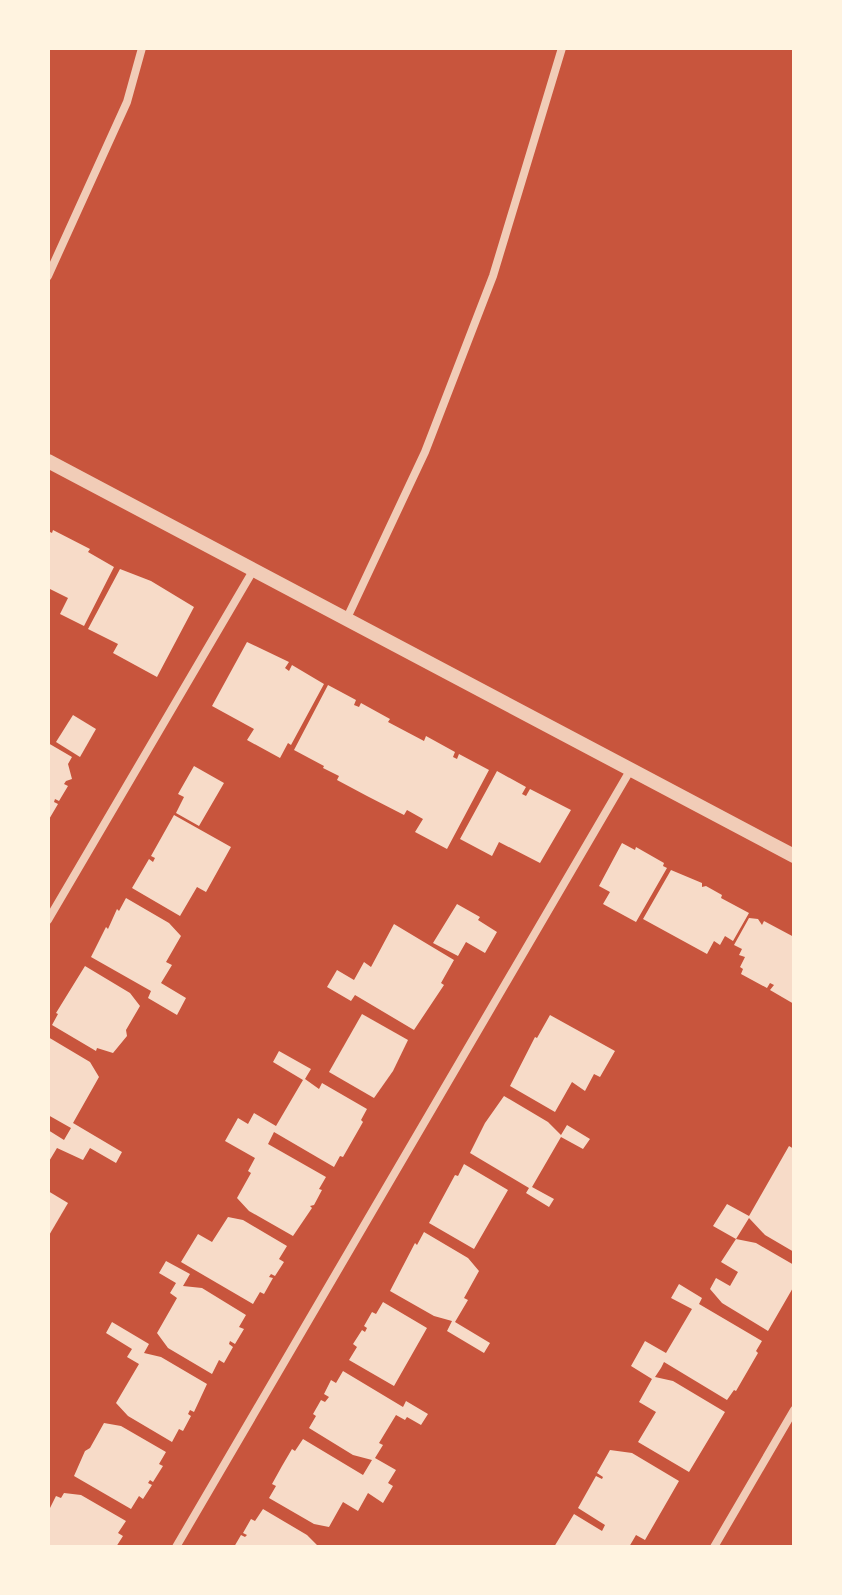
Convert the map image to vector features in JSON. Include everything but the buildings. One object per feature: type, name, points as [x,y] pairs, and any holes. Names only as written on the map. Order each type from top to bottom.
[{"type":"street","points":[[48,276],[127,102],[142,48]]},
{"type":"street","points":[[347,618],[425,452],[493,276],[562,48]]},
{"type":"street","points":[[48,461],[793,851]]},
{"type":"street","points":[[48,920],[254,568]]},
{"type":"street","points":[[176,1547],[632,768]]},
{"type":"street","points":[[714,1547],[794,1410]]}]
